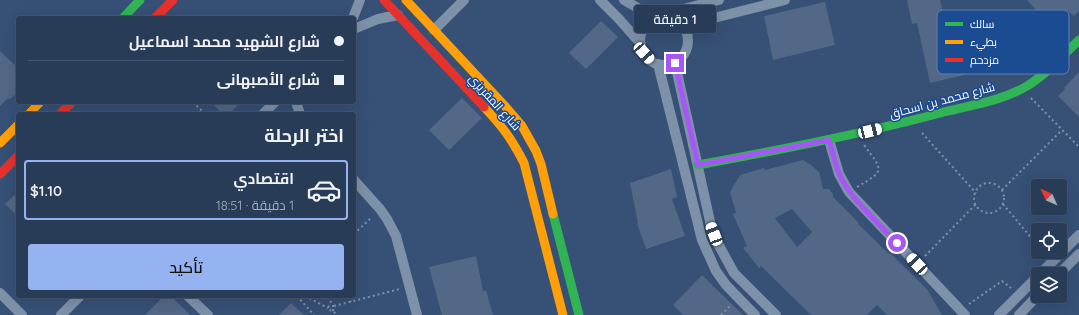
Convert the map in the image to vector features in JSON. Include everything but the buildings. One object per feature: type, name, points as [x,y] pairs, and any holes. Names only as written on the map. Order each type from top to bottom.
[{"type":"street","points":[[125,16],[140,0]]},
{"type":"street","points":[[157,16],[173,0]]},
{"type":"street","points":[[354,16],[360,0]]},
{"type":"street","name":"شارع المقريزي","points":[[384,0],[501,125],[520,152],[563,315]]},
{"type":"street","name":"شارع المقريزي","points":[[406,0],[515,116],[524,128],[538,154],[579,315]]},
{"type":"street","points":[[434,30],[464,0]]},
{"type":"street","points":[[600,0],[640,44],[644,53],[650,60],[658,64],[666,65],[675,63],[687,50],[687,32],[683,25],[670,17]]},
{"type":"street","points":[[624,0],[657,18]]},
{"type":"street","points":[[640,44],[640,37],[646,25],[657,18],[670,17],[687,8],[719,0]]},
{"type":"street","points":[[687,32],[706,20],[717,16],[784,0]]},
{"type":"street","points":[[356,28],[378,19],[398,15]]},
{"type":"street","name":"شارع محمد بن اسحاق","points":[[1069,50],[1079,40]]},
{"type":"street","points":[[675,63],[710,226],[724,258],[734,274],[776,315]]},
{"type":"street","points":[[658,64],[702,240],[716,271],[738,298],[755,315]]},
{"type":"street","name":"شارع محمد بن اسحاق","points":[[698,165],[829,140],[912,121],[1011,94],[1028,86],[1044,74]]},
{"type":"street","points":[[31,112],[38,104]]},
{"type":"street","points":[[62,112],[70,104]]},
{"type":"street","points":[[265,112],[273,104]]},
{"type":"street","points":[[0,143],[16,127]]},
{"type":"street","points":[[829,140],[839,174],[849,192],[962,312]]},
{"type":"street","points":[[0,174],[16,158]]},
{"type":"street","points":[[356,182],[380,209],[396,236],[417,315]]},
{"type":"street","points":[[1047,267],[1079,235]]},
{"type":"street","points":[[1066,267],[1079,254]]},
{"type":"street","points":[[999,315],[1031,283]]},
{"type":"street","points":[[0,293],[22,315]]},
{"type":"street","points":[[61,315],[78,298]]},
{"type":"street","points":[[190,298],[208,315]]},
{"type":"street","points":[[1019,315],[1031,302]]},
{"type":"path","points":[[1022,89],[1079,147]]},
{"type":"path","points":[[195,104],[203,112]]},
{"type":"path","points":[[912,121],[976,193]]},
{"type":"path","points":[[1002,190],[1062,130]]},
{"type":"path","points":[[849,192],[876,176],[879,170],[879,165],[856,134]]},
{"type":"path","points":[[990,184],[1002,190],[1004,197],[1003,204],[996,211],[987,213],[978,208],[974,197],[981,186],[990,184]]},
{"type":"path","points":[[917,264],[976,204]]},
{"type":"path","points":[[1003,204],[1031,238]]},
{"type":"path","points":[[356,232],[380,209]]},
{"type":"path","points":[[962,312],[1002,281],[1005,282],[1018,296]]},
{"type":"path","points":[[328,308],[409,286]]},
{"type":"path","points":[[299,298],[314,315]]},
{"type":"path","points":[[309,298],[333,311],[337,315]]},
{"type":"path","points":[[331,298],[333,311]]},
{"type":"path","points":[[350,298],[351,302]]},
{"type":"path","points":[[721,315],[738,298]]},
{"type":"traffic: fast","points":[[125,16],[140,0]]},
{"type":"traffic: fast","points":[[1069,50],[1079,40]]},
{"type":"traffic: fast","points":[[698,165],[852,134],[986,102],[1017,91],[1044,74]]},
{"type":"traffic: fast","points":[[553,214],[579,315]]},
{"type":"traffic: slow","points":[[406,0],[522,126],[536,151],[541,164],[553,214]]},
{"type":"traffic: slow","points":[[31,112],[38,104]]},
{"type":"traffic: slow","points":[[484,107],[506,133],[524,163],[563,315]]},
{"type":"traffic: slow","points":[[0,143],[16,127]]},
{"type":"traffic: jam","points":[[157,16],[173,0]]},
{"type":"traffic: jam","points":[[384,0],[484,107]]},
{"type":"traffic: jam","points":[[62,112],[70,104]]},
{"type":"traffic: jam","points":[[0,174],[16,158]]},
{"type":"route","points":[[675,63],[698,165],[829,140],[839,174],[849,192],[897,243]]}]
